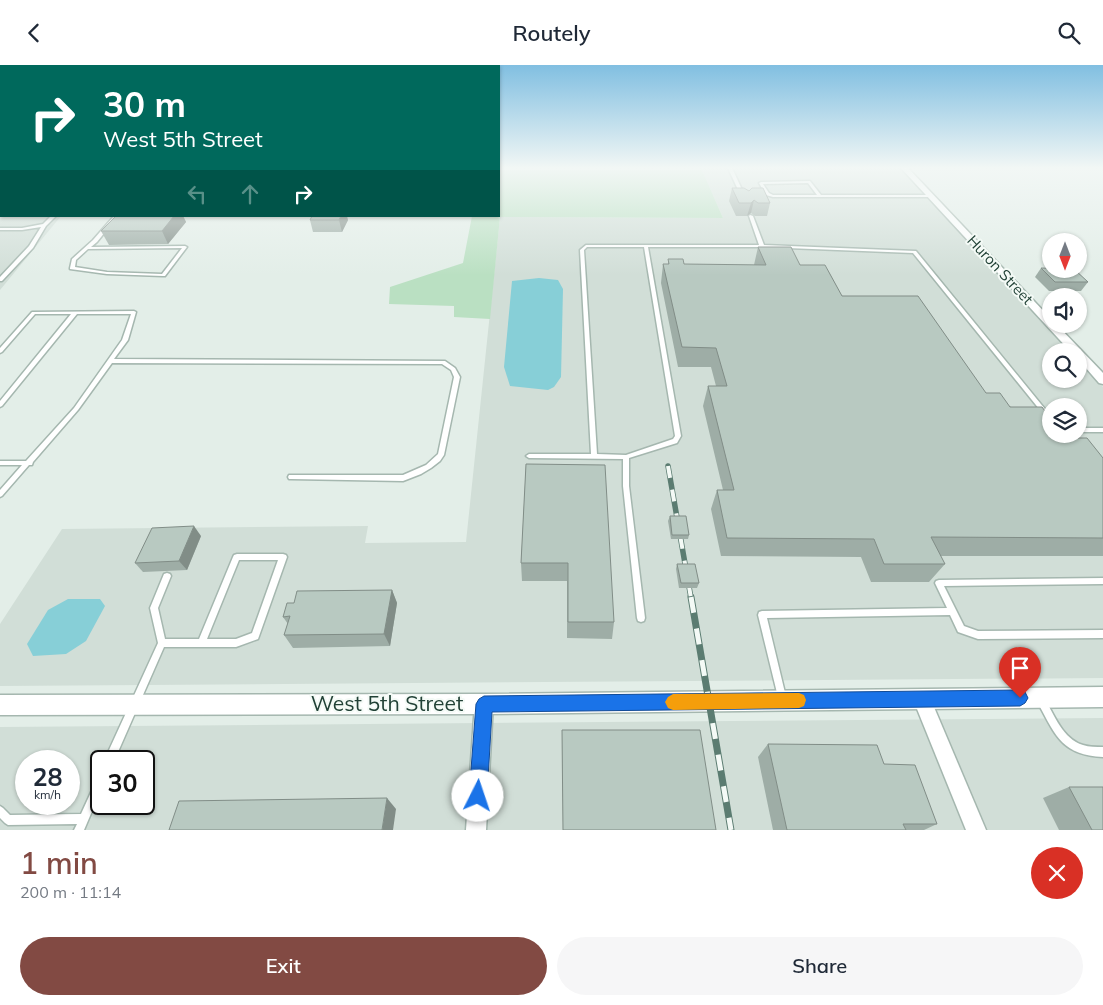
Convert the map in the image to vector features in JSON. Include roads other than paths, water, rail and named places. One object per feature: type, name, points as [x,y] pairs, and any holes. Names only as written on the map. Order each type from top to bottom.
[{"type":"street","name":"Huron Street","points":[[937,204],[1068,343]]},
{"type":"street","points":[[1087,363],[1103,380]]},
{"type":"street","name":"West 5th Street","points":[[0,705],[484,704],[1103,697]]},
{"type":"street","points":[[922,699],[976,830]]},
{"type":"street","points":[[476,830],[484,704]]},
{"type":"lane","points":[[751,216],[762,246]]},
{"type":"lane","points":[[0,281],[31,247],[44,225],[53,217]]},
{"type":"lane","points":[[87,248],[185,247],[162,275],[107,273],[72,268],[74,260],[115,217]]},
{"type":"lane","points":[[0,229],[22,229],[44,225]]},
{"type":"lane","points":[[594,456],[582,251],[586,247],[591,246],[762,246],[914,252],[1042,408]]},
{"type":"lane","points":[[529,456],[626,457],[674,441],[678,436],[646,247]]},
{"type":"lane","points":[[0,351],[34,313],[134,312],[125,340],[76,409],[30,463],[0,494]]},
{"type":"lane","points":[[0,405],[75,313]]},
{"type":"lane","points":[[110,361],[443,362],[453,369],[457,377],[441,455],[435,463],[403,478],[291,477]]},
{"type":"lane","points":[[1087,430],[1103,430]]},
{"type":"lane","points":[[626,457],[626,486],[641,618]]},
{"type":"lane","points":[[0,463],[30,463]]},
{"type":"lane","points":[[162,643],[201,643],[236,643],[255,636],[282,557],[237,557],[201,643]]},
{"type":"lane","points":[[114,750],[162,643],[154,608],[167,576]]},
{"type":"lane","points":[[1103,581],[939,583],[961,629],[978,635],[1103,635]]},
{"type":"lane","points":[[783,701],[762,615],[953,611]]},
{"type":"lane","points":[[1039,698],[1068,742],[1078,750],[1103,752]]},
{"type":"lane","points":[[79,830],[90,805]]},
{"type":"lane","points":[[0,811],[8,820],[84,819]]},
{"type":"water","points":[[539,278],[558,280],[563,289],[561,377],[554,387],[548,390],[510,386],[504,367],[512,281]]},
{"type":"water","points":[[68,599],[100,599],[105,606],[86,641],[66,654],[33,656],[27,644],[48,610]]},
{"type":"railway","points":[[668,466],[691,598]]},
{"type":"railway","points":[[691,597],[731,830]]}]
